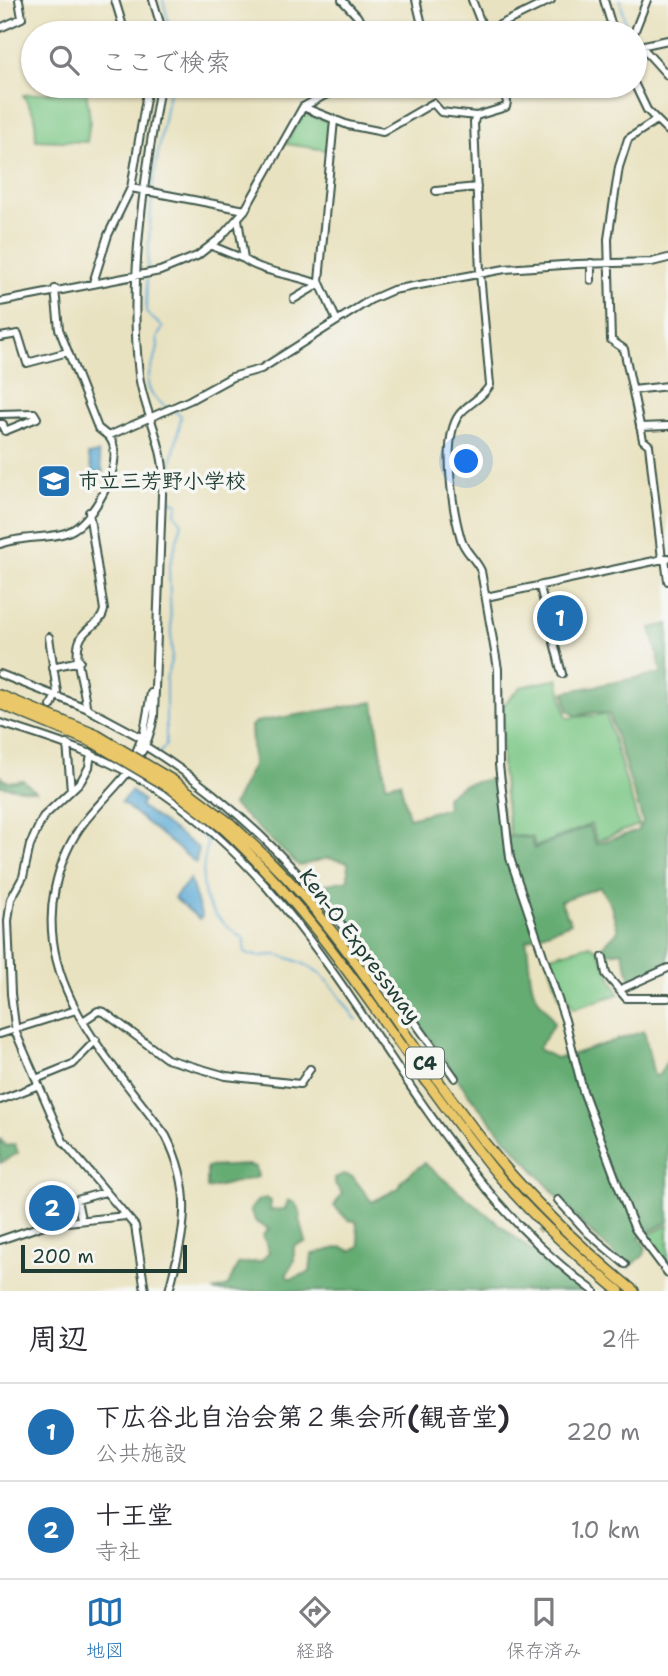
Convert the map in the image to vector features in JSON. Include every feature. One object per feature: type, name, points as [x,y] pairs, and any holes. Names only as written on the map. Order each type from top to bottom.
[{"type":"highway","name":"Ken-O Expressway","points":[[0,695],[149,775],[227,826],[287,878],[315,909],[459,1110],[506,1168],[556,1222],[634,1291]]},
{"type":"highway","name":"Ken-O Expressway","points":[[0,704],[94,744]]},
{"type":"highway","name":"Ken-O Expressway","points":[[227,826],[307,915],[499,1177],[549,1230],[619,1291]]},
{"type":"street","points":[[0,28],[22,18],[19,0]]},
{"type":"street","points":[[116,0],[122,21]]},
{"type":"street","points":[[153,0],[159,21]]},
{"type":"street","points":[[342,0],[361,21]]},
{"type":"street","points":[[416,0],[421,21]]},
{"type":"street","points":[[472,0],[480,21]]},
{"type":"street","points":[[508,21],[551,0]]},
{"type":"street","points":[[604,0],[610,21]]},
{"type":"street","points":[[639,21],[647,0]]},
{"type":"street","points":[[647,45],[668,40]]},
{"type":"street","points":[[647,56],[668,76]]},
{"type":"street","points":[[93,283],[108,235],[131,188],[146,98]]},
{"type":"street","points":[[158,98],[142,190],[138,275],[139,371],[161,448],[164,476],[154,716],[145,746],[129,772],[85,821],[71,842],[52,902],[52,948],[64,989],[76,1010],[166,1136],[182,1175],[185,1221],[169,1291]]},
{"type":"street","points":[[0,302],[55,289],[138,275],[186,262],[212,246],[245,210],[303,107],[319,98]]},
{"type":"street","points":[[303,107],[334,120],[383,132],[433,103],[441,112],[476,116],[506,107],[506,98]]},
{"type":"street","points":[[642,98],[655,121],[668,131]]},
{"type":"street","points":[[476,116],[480,273],[490,386],[484,395],[458,415],[453,427],[449,458],[461,542],[477,561],[498,668],[499,765],[510,858],[565,1020],[583,1091],[628,1212],[635,1229],[668,1273]]},
{"type":"street","points":[[334,120],[319,284],[337,321]]},
{"type":"street","points":[[655,121],[635,131],[624,145],[610,219],[608,263],[611,341],[624,349],[643,440],[649,445],[668,581]]},
{"type":"street","points":[[436,191],[477,187]]},
{"type":"street","points":[[131,188],[245,210]]},
{"type":"street","points":[[238,219],[244,259]]},
{"type":"street","points":[[212,246],[256,267],[282,271],[319,284]]},
{"type":"street","points":[[108,436],[232,377],[261,369],[337,321],[393,290],[480,273],[592,263],[652,262],[668,258]]},
{"type":"street","points":[[591,280],[592,263]]},
{"type":"street","points":[[294,299],[319,284]]},
{"type":"street","points":[[0,544],[16,538],[71,531],[89,512],[114,468],[112,440],[98,428],[59,328],[55,289]]},
{"type":"street","points":[[0,337],[18,334],[27,363],[68,352]]},
{"type":"street","points":[[633,390],[668,386]]},
{"type":"street","points":[[0,414],[34,413],[37,418],[5,431],[3,424],[0,424]]},
{"type":"street","points":[[640,427],[668,426]]},
{"type":"street","points":[[86,708],[80,661],[81,637],[98,624],[104,610],[89,512]]},
{"type":"street","points":[[486,597],[665,558]]},
{"type":"street","points":[[540,587],[562,674]]},
{"type":"street","points":[[49,638],[56,695],[51,706]]},
{"type":"street","points":[[129,772],[142,738],[155,653]]},
{"type":"street","points":[[52,667],[80,661]]},
{"type":"street","points":[[0,674],[86,708],[142,738]]},
{"type":"street","points":[[0,723],[41,732],[67,744],[94,744],[129,772],[179,805],[242,857],[299,924],[472,1169],[532,1237],[567,1271],[594,1291]]},
{"type":"street","points":[[67,744],[71,790]]},
{"type":"street","points":[[94,744],[86,773],[52,806],[34,835],[23,877],[11,900],[4,922],[15,1029],[63,1141],[126,1216],[138,1236],[145,1291]]},
{"type":"street","points":[[145,746],[212,791],[289,861],[346,930],[443,1067],[455,1078]]},
{"type":"street","points":[[257,841],[262,835]]},
{"type":"street","points":[[603,957],[606,974],[630,1000],[668,998]]},
{"type":"street","points":[[619,990],[668,968]]},
{"type":"street","points":[[0,996],[11,994]]},
{"type":"street","points":[[0,1034],[76,1010]]},
{"type":"street","points":[[83,1021],[94,1013],[104,1012],[163,1058],[226,1076],[297,1085],[310,1069]]},
{"type":"street","points":[[0,1100],[73,1064],[96,1040]]},
{"type":"street","points":[[413,1089],[420,1084]]},
{"type":"street","points":[[82,1219],[77,1200],[105,1192]]},
{"type":"street","points":[[558,1200],[625,1264]]},
{"type":"street","points":[[557,1213],[564,1207]]},
{"type":"street","points":[[0,1240],[38,1226],[126,1216]]},
{"type":"street","points":[[532,1237],[538,1231]]},
{"type":"green space","points":[[25,98],[87,98],[90,120],[87,142],[36,140],[35,116]]},
{"type":"green space","points":[[306,114],[331,122],[327,150],[286,144],[301,116]]},
{"type":"green space","points":[[668,624],[668,962],[637,977],[630,977],[622,951],[603,954],[602,947],[618,931],[611,906],[600,887],[560,901],[571,923],[526,940],[534,991],[554,1024],[538,1049],[556,1058],[568,1056],[644,1031],[654,1076],[659,1075],[668,1059],[668,1222],[639,1237],[646,1248],[644,1255],[629,1268],[582,1224],[469,1095],[370,954],[318,890],[323,885],[348,880],[348,862],[327,858],[299,866],[233,805],[253,765],[251,726],[256,722],[374,702],[386,785],[400,782],[409,818],[447,808],[446,797],[463,785],[493,778],[498,783],[505,836],[531,838],[534,849],[589,826],[596,844],[637,831],[643,822],[609,714],[594,712],[576,716],[568,710],[564,692],[662,673],[651,628]]},
{"type":"green space","points":[[558,679],[567,718],[606,714],[639,825],[597,841],[591,824],[535,847],[533,837],[510,835],[502,771],[502,706],[521,687]]},
{"type":"green space","points":[[0,774],[6,781],[23,780],[35,791],[0,786]]},
{"type":"green space","points":[[590,945],[598,950],[619,994],[573,1009],[569,997],[560,999],[547,957]]},
{"type":"green space","points":[[0,1139],[6,1146],[15,1144],[18,1153],[0,1163]]},
{"type":"green space","points":[[424,1163],[581,1291],[213,1291],[228,1286],[238,1264],[261,1261],[269,1253],[263,1235],[269,1229],[256,1222],[250,1210],[257,1201],[266,1198],[271,1201],[270,1210],[285,1209],[288,1200],[295,1203],[301,1214],[306,1242],[294,1246],[294,1261],[286,1276],[291,1279],[310,1272],[312,1254],[342,1247],[351,1251],[360,1246],[356,1221],[348,1220],[334,1206],[342,1193],[335,1184],[335,1178],[344,1174],[353,1177],[372,1202],[399,1188],[402,1180]]},
{"type":"green space","points":[[207,1167],[256,1167],[258,1177],[207,1189]]},
{"type":"green space","points":[[668,1225],[668,1270],[644,1237]]},
{"type":"water","points":[[98,453],[103,472],[94,475],[88,455]]},
{"type":"water","points":[[131,791],[143,800],[140,806],[198,848],[196,863],[121,802]]},
{"type":"water","points":[[190,879],[202,917],[199,919],[174,898]]},
{"type":"waterway","points":[[163,0],[168,21]]},
{"type":"waterway","points":[[620,0],[625,21]]},
{"type":"waterway","points":[[152,188],[168,98]]},
{"type":"waterway","points":[[147,272],[152,194]]},
{"type":"waterway","points":[[147,278],[146,313],[163,327],[157,338],[158,347],[148,381],[156,399],[168,408]]},
{"type":"waterway","points":[[159,754],[166,745],[166,680],[172,656],[169,568],[182,523],[175,514],[178,504],[171,501],[169,490],[170,469],[181,416],[173,410]]},
{"type":"waterway","points":[[152,790],[165,809],[207,841],[203,877],[206,899],[224,924],[244,939],[245,953],[256,956],[277,955],[310,967],[327,980],[357,1020]]},
{"type":"tunnel","points":[[420,1084],[441,1069]]},
{"type":"tunnel","points":[[538,1231],[557,1213]]},
{"type":"place","name":"市立三芳野小学校","points":[[54,481]]},
{"type":"place","name":"下広谷北自治会第２集会所(観音堂)","points":[[560,618]]},
{"type":"place","name":"十王堂","points":[[52,1208]]}]
